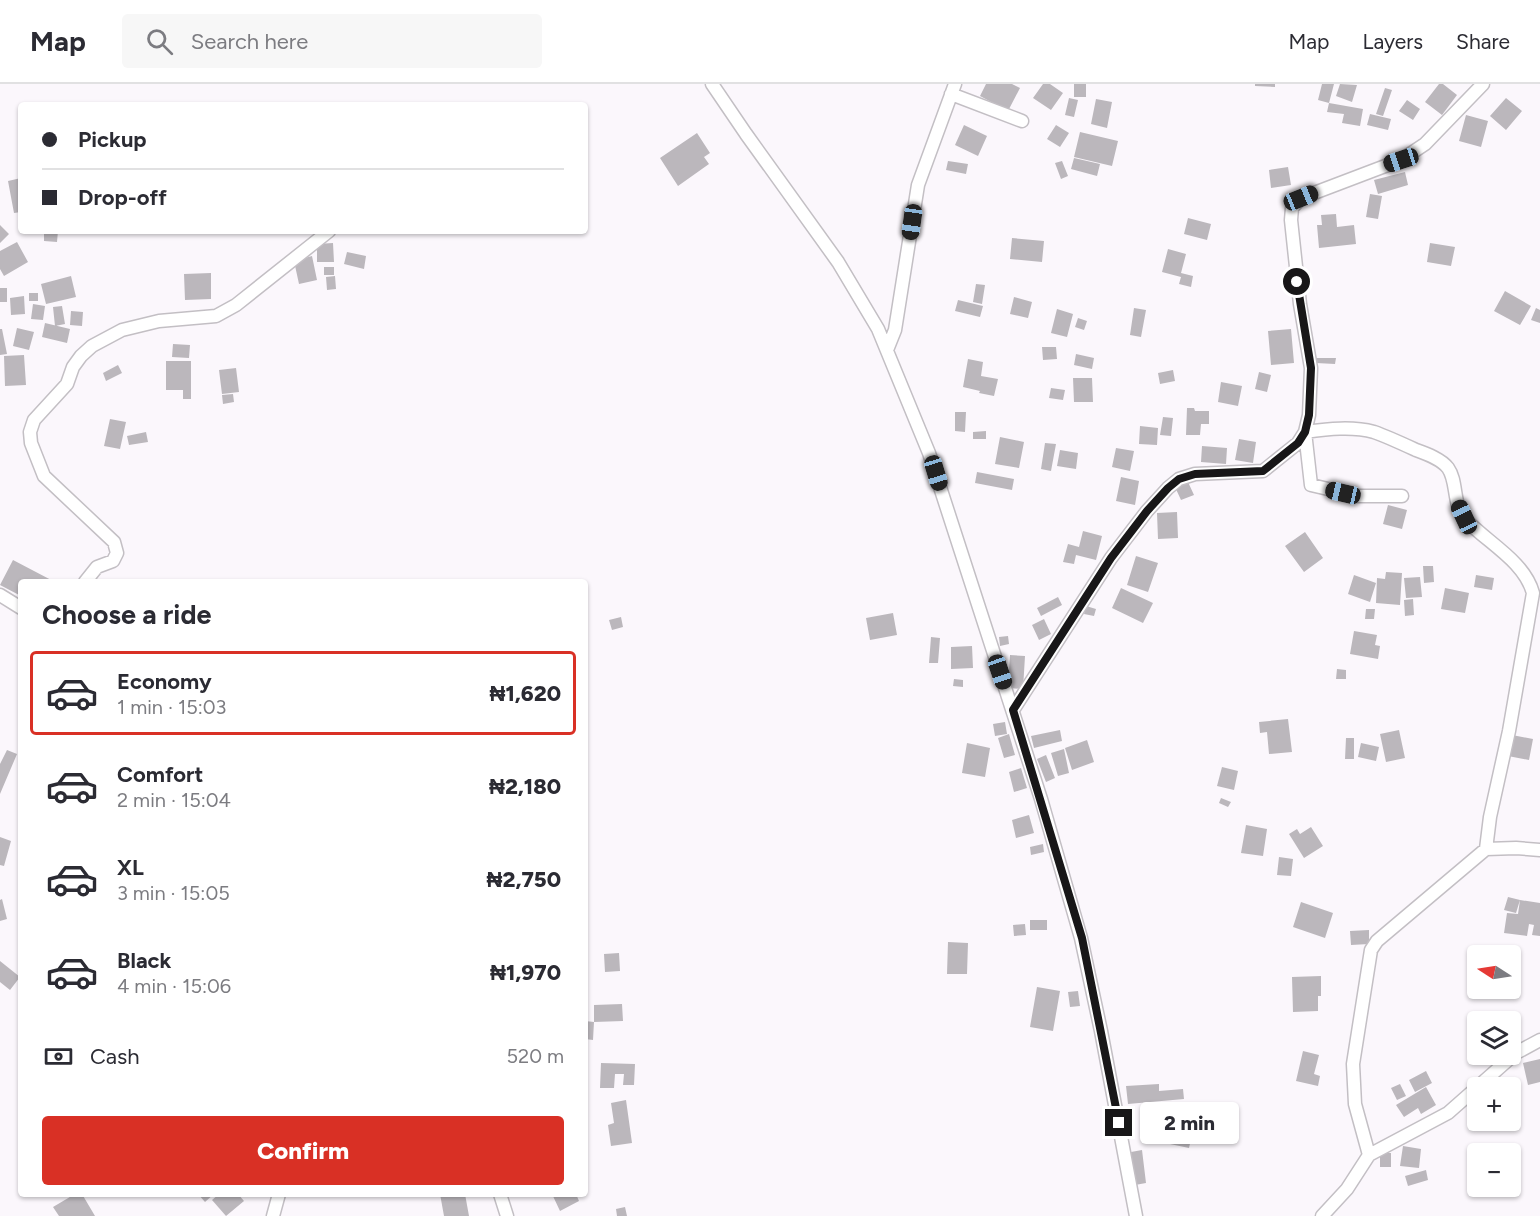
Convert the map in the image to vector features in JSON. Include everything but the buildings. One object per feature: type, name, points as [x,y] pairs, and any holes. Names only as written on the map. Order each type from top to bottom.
[{"type":"street","points":[[712,84],[752,144],[838,262],[878,329],[929,453],[1013,710],[1082,938],[1136,1216]]},
{"type":"street","points":[[1013,710],[1111,558],[1168,488],[1179,479],[1195,474],[1263,471],[1298,443],[1305,432],[1309,415],[1311,368],[1297,282],[1291,220],[1292,208],[1301,198],[1401,160],[1425,144],[1484,84]]},
{"type":"street","points":[[886,350],[895,330],[918,185],[953,89],[1022,121]]},
{"type":"street","points":[[88,579],[98,567],[113,561],[117,553],[114,542],[44,476],[31,443],[30,432],[34,420],[67,384],[73,367],[92,346],[122,330],[159,321],[216,316],[236,305],[325,234]]},
{"type":"street","points":[[1305,432],[1329,429],[1374,432],[1443,463],[1450,470],[1456,500],[1464,517],[1523,570],[1530,582],[1533,593],[1509,731],[1490,817],[1486,849]]},
{"type":"street","points":[[1305,432],[1311,485],[1358,496],[1402,496]]},
{"type":"street","points":[[0,595],[18,606]]},
{"type":"street","points":[[1369,1155],[1355,1104],[1353,1064],[1371,950],[1377,941],[1486,849],[1540,850]]},
{"type":"street","points":[[1322,1216],[1347,1189],[1369,1155],[1448,1113],[1516,1053],[1540,1040]]},
{"type":"street","points":[[273,1216],[278,1197]]},
{"type":"street","points":[[501,1197],[507,1216]]},
{"type":"route","points":[[1119,1123],[1082,938],[1013,710],[1111,558],[1168,488],[1179,479],[1195,474],[1269,469],[1298,443],[1305,432],[1309,415],[1311,368],[1297,282]]}]
